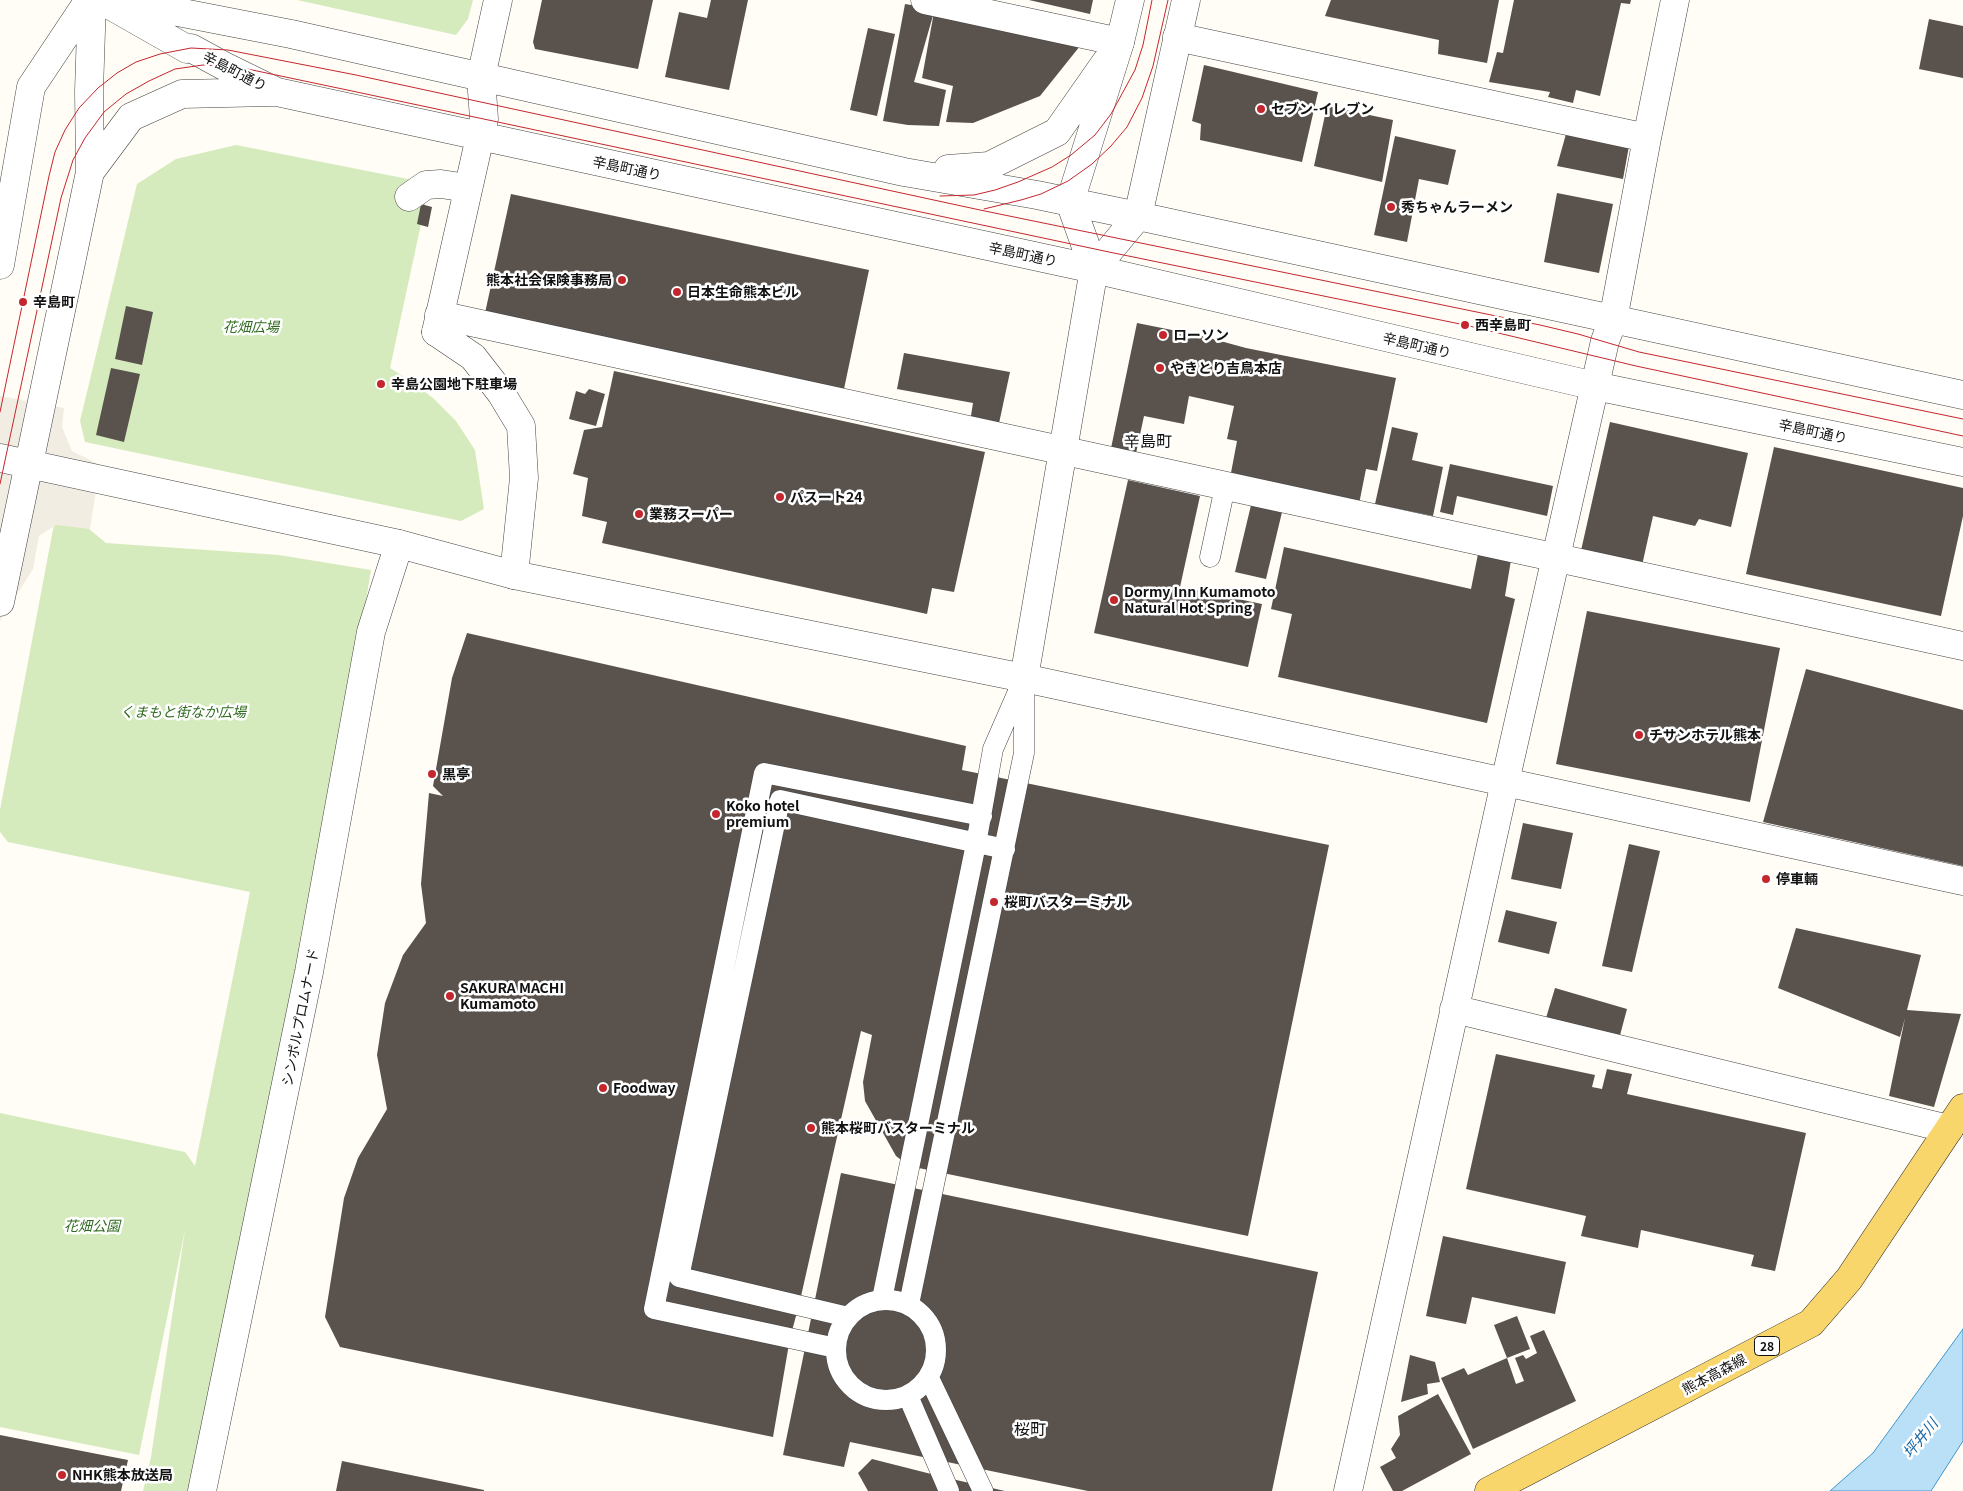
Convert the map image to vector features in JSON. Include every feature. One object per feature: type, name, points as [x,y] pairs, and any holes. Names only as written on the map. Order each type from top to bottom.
[{"type":"main road","name":"熊本高森線","points":[[1488,1491],[1811,1323],[1849,1279],[1956,1119]]},
{"type":"street","points":[[0,602],[90,172],[91,0]]},
{"type":"street","points":[[0,266],[31,87],[91,0]]},
{"type":"street","name":"辛島町通り","points":[[101,0],[187,49],[191,48],[278,92],[1094,270],[1595,386],[1963,462]]},
{"type":"street","points":[[116,0],[291,34],[904,172],[1138,216],[1963,395]]},
{"type":"street","points":[[438,323],[484,119],[481,77],[498,0]]},
{"type":"street","points":[[926,0],[1120,42]]},
{"type":"street","points":[[1024,678],[1094,270],[1070,202],[1120,42],[1130,0]]},
{"type":"street","points":[[1094,270],[1138,216],[1186,0]]},
{"type":"street","points":[[1348,1491],[1604,341],[1613,320],[1675,0]]},
{"type":"street","points":[[1177,37],[1647,138]]},
{"type":"street","points":[[904,172],[989,166],[1057,132],[1120,42]]},
{"type":"street","points":[[90,172],[131,117],[182,94],[278,92]]},
{"type":"street","points":[[409,197],[426,185],[442,184],[467,188]]},
{"type":"street","points":[[438,323],[1063,451],[1963,646]]},
{"type":"street","points":[[438,323],[474,357],[521,426],[524,478],[514,575]]},
{"type":"street","points":[[0,458],[398,544],[514,575],[1024,678],[1963,880]]},
{"type":"street","name":"シンボルプロムナード","points":[[202,1491],[310,972],[371,632],[398,544]]},
{"type":"street","points":[[1454,1010],[1956,1119]]},
{"type":"lane","points":[[1210,557],[1225,487]]},
{"type":"lane","points":[[882,1299],[982,816],[993,749],[1024,678]]},
{"type":"lane","points":[[909,1304],[1024,753],[1024,678]]},
{"type":"lane","points":[[836,1348],[654,1309],[764,773],[982,816]]},
{"type":"lane","points":[[848,1316],[679,1277],[780,800],[1005,849]]},
{"type":"lane","points":[[882,1299],[896,1300],[909,1304],[923,1315],[933,1329],[937,1345],[936,1362],[929,1378],[908,1396],[891,1400],[874,1398],[858,1392],[846,1380],[838,1364],[836,1348],[839,1331],[848,1316],[869,1302],[882,1299]]},
{"type":"lane","points":[[929,1378],[983,1491]]},
{"type":"lane","points":[[908,1396],[949,1491]]},
{"type":"green space","points":[[297,0],[473,0],[468,19],[456,35]]},
{"type":"green space","name":"花畑広場","points":[[236,145],[418,181],[427,196],[390,368],[414,383],[434,399],[456,421],[475,450],[484,509],[461,521],[85,442],[80,421],[137,184],[176,159]]},
{"type":"green space","points":[[58,503],[106,543],[279,555],[371,570],[315,907],[202,1491],[143,1491],[151,1457],[185,1230],[139,1455],[0,1427],[0,1113],[185,1152],[195,1166],[250,892],[8,842],[0,832],[0,810]]},
{"type":"shaded area","points":[[0,396],[64,408],[62,427],[72,451],[100,465],[90,529],[56,525],[39,536],[33,569],[0,621]]},
{"type":"water","name":"坪井川","points":[[1963,1329],[1963,1441],[1931,1491],[1830,1491],[1873,1453]]},
{"type":"building","points":[[542,0],[653,0],[638,69],[535,49],[533,42]]},
{"type":"building","points":[[711,0],[748,0],[729,90],[665,77],[679,12],[707,18]]},
{"type":"building","points":[[1029,0],[1093,0],[1090,14]]},
{"type":"building","points":[[1331,0],[1499,0],[1487,63],[1438,54],[1439,40],[1325,16]]},
{"type":"building","points":[[1514,0],[1631,0],[1630,4],[1621,3],[1600,96],[1576,90],[1573,103],[1548,97],[1550,92],[1489,82],[1497,52],[1503,53]]},
{"type":"building","points":[[905,4],[1084,41],[1040,96],[973,123],[946,122],[953,86],[922,78],[934,12],[914,82],[946,90],[939,126],[908,125],[883,121]]},
{"type":"building","points":[[1929,19],[1963,26],[1963,78],[1919,69]]},
{"type":"building","points":[[868,28],[895,34],[877,116],[850,110]]},
{"type":"building","points":[[1204,65],[1318,92],[1302,162],[1200,140],[1201,124],[1192,121]]},
{"type":"building","points":[[1327,106],[1393,120],[1382,182],[1314,166]]},
{"type":"building","points":[[1566,134],[1629,146],[1623,179],[1557,166]]},
{"type":"building","points":[[1395,136],[1456,150],[1448,185],[1419,179],[1407,242],[1374,235]]},
{"type":"building","points":[[1557,193],[1613,204],[1599,273],[1544,262]]},
{"type":"building","name":"日本生命熊本ビル","points":[[511,194],[869,270],[844,389],[485,313]]},
{"type":"building","points":[[421,204],[432,207],[428,227],[417,224]]},
{"type":"building","points":[[126,306],[153,312],[142,365],[115,359]]},
{"type":"building","points":[[1137,323],[1202,336],[1246,348],[1396,378],[1377,471],[1366,469],[1359,504],[1230,478],[1237,441],[1227,439],[1234,406],[1189,396],[1184,424],[1144,416],[1135,458],[1110,453]]},
{"type":"building","points":[[904,353],[1010,372],[998,428],[970,422],[973,403],[897,389]]},
{"type":"building","points":[[111,368],[140,374],[124,442],[96,435]]},
{"type":"building","name":"パスート24","points":[[614,371],[985,452],[954,592],[932,588],[927,614],[602,543],[607,522],[582,516],[588,478],[573,474],[584,430],[602,427]]},
{"type":"building","points":[[589,389],[605,394],[596,426],[569,419],[576,391],[585,394]]},
{"type":"building","points":[[1610,422],[1748,453],[1731,527],[1699,519],[1695,526],[1653,516],[1641,570],[1580,555]]},
{"type":"building","points":[[1392,427],[1418,433],[1412,460],[1443,467],[1433,516],[1375,504]]},
{"type":"building","points":[[1774,447],[1963,488],[1963,516],[1941,616],[1746,574]]},
{"type":"building","points":[[1450,464],[1553,486],[1547,516],[1457,496],[1453,515],[1440,512]]},
{"type":"building","points":[[1128,480],[1200,496],[1180,587],[1262,604],[1248,667],[1094,633]]},
{"type":"building","points":[[1252,501],[1283,508],[1266,579],[1235,572]]},
{"type":"building","points":[[1284,547],[1471,589],[1478,554],[1511,560],[1505,596],[1515,599],[1487,723],[1278,677],[1292,614],[1271,609]]},
{"type":"building","points":[[1587,611],[1780,648],[1750,802],[1556,764]]},
{"type":"building","points":[[467,633],[966,746],[962,770],[1329,845],[1248,1236],[909,1166],[896,1156],[865,1101],[863,1082],[872,1035],[861,1031],[790,1338],[773,1437],[340,1347],[325,1317],[344,1198],[358,1158],[387,1109],[377,1055],[385,1003],[403,955],[426,923],[421,884],[429,793],[443,796],[433,786],[452,678]]},
{"type":"building","points":[[1806,669],[1963,710],[1963,866],[1763,822]]},
{"type":"building","points":[[1523,823],[1573,833],[1561,889],[1511,879]]},
{"type":"building","points":[[1629,844],[1660,851],[1632,972],[1602,966]]},
{"type":"building","points":[[1506,910],[1557,922],[1549,954],[1498,942]]},
{"type":"building","points":[[1796,928],[1921,955],[1907,1010],[1961,1014],[1934,1107],[1889,1096],[1905,1018],[1900,1037],[1778,988]]},
{"type":"building","points":[[1555,988],[1627,1009],[1619,1039],[1546,1018]]},
{"type":"building","points":[[1496,1054],[1595,1075],[1592,1087],[1602,1089],[1607,1069],[1632,1074],[1627,1094],[1806,1133],[1775,1271],[1751,1266],[1754,1255],[1641,1230],[1638,1248],[1581,1236],[1586,1216],[1466,1189]]},
{"type":"building","points":[[841,1173],[1318,1272],[1272,1491],[1088,1491],[850,1442],[844,1467],[783,1455]]},
{"type":"building","points":[[1443,1236],[1566,1262],[1555,1314],[1472,1297],[1466,1324],[1426,1316]]},
{"type":"building","points":[[1517,1316],[1530,1349],[1507,1358],[1494,1325]]},
{"type":"building","points":[[1544,1330],[1576,1401],[1473,1449],[1441,1378],[1464,1368],[1468,1375],[1507,1358],[1516,1384],[1524,1381],[1515,1358],[1523,1355],[1526,1359],[1537,1353],[1530,1336]]},
{"type":"building","points":[[1410,1355],[1435,1362],[1440,1382],[1427,1384],[1428,1394],[1401,1402]]},
{"type":"building","points":[[1438,1394],[1471,1454],[1402,1491],[1393,1491],[1380,1467],[1396,1458],[1391,1449],[1400,1435],[1398,1416]]},
{"type":"building","name":"NHK熊本放送局","points":[[0,1435],[128,1460],[121,1491],[0,1491]]},
{"type":"building","points":[[872,1459],[1005,1491],[868,1491],[858,1473]]},
{"type":"building","points":[[342,1461],[484,1490],[484,1491],[336,1491]]},
{"type":"tram line","points":[[940,196],[974,195],[1018,182],[1052,167],[1071,155],[1095,135],[1111,114],[1135,70],[1143,45],[1152,0]]},
{"type":"tram line","points":[[984,209],[1041,194],[1068,181],[1092,164],[1111,146],[1127,127],[1142,98],[1153,66],[1168,0]]},
{"type":"tram line","points":[[0,412],[49,176],[55,152],[65,130],[79,108],[98,88],[117,73],[136,62],[160,54],[191,48],[228,50],[356,75],[980,210],[1540,325],[1639,352],[1963,419]]},
{"type":"tram line","points":[[0,484],[61,198],[73,160],[85,138],[104,112],[126,94],[175,69],[203,65],[238,67],[1109,252],[1465,325],[1636,366],[1963,436]]},
{"type":"place","name":"セブン-イレブン","points":[[1261,109]]},
{"type":"place","name":"秀ちゃんラーメン","points":[[1391,207]]},
{"type":"place","name":"熊本社会保険事務局","points":[[622,280]]},
{"type":"place","name":"日本生命熊本ビル","points":[[677,292]]},
{"type":"place","name":"辛島町","points":[[23,302]]},
{"type":"place","name":"西辛島町","points":[[1465,325]]},
{"type":"place","name":"ローソン","points":[[1163,335]]},
{"type":"place","name":"やきとり吉鳥本店","points":[[1160,368]]},
{"type":"place","name":"辛島公園地下駐車場","points":[[381,384]]},
{"type":"place","name":"パスート24","points":[[780,497]]},
{"type":"place","name":"業務スーパー","points":[[639,514]]},
{"type":"place","name":"Dormy Inn Kumamoto Natural Hot Spring","points":[[1114,600]]},
{"type":"place","name":"チサンホテル熊本","points":[[1639,735]]},
{"type":"place","name":"黒亭","points":[[432,774]]},
{"type":"place","name":"Koko hotel premium","points":[[716,814]]},
{"type":"place","name":"停車輛","points":[[1766,879]]},
{"type":"place","name":"桜町バスターミナル","points":[[994,902]]},
{"type":"place","name":"SAKURA MACHI Kumamoto","points":[[450,996]]},
{"type":"place","name":"Foodway","points":[[603,1088]]},
{"type":"place","name":"熊本桜町バスターミナル","points":[[811,1128]]},
{"type":"place","name":"NHK熊本放送局","points":[[62,1475]]},
{"type":"district","name":"辛島町","points":[[1148,441]]},
{"type":"district","name":"桜町","points":[[1030,1429]]},
{"type":"park label","name":"くまもと街なか広場","points":[[183,712]]},
{"type":"park label","name":"花畑公園","points":[[92,1226]]}]
